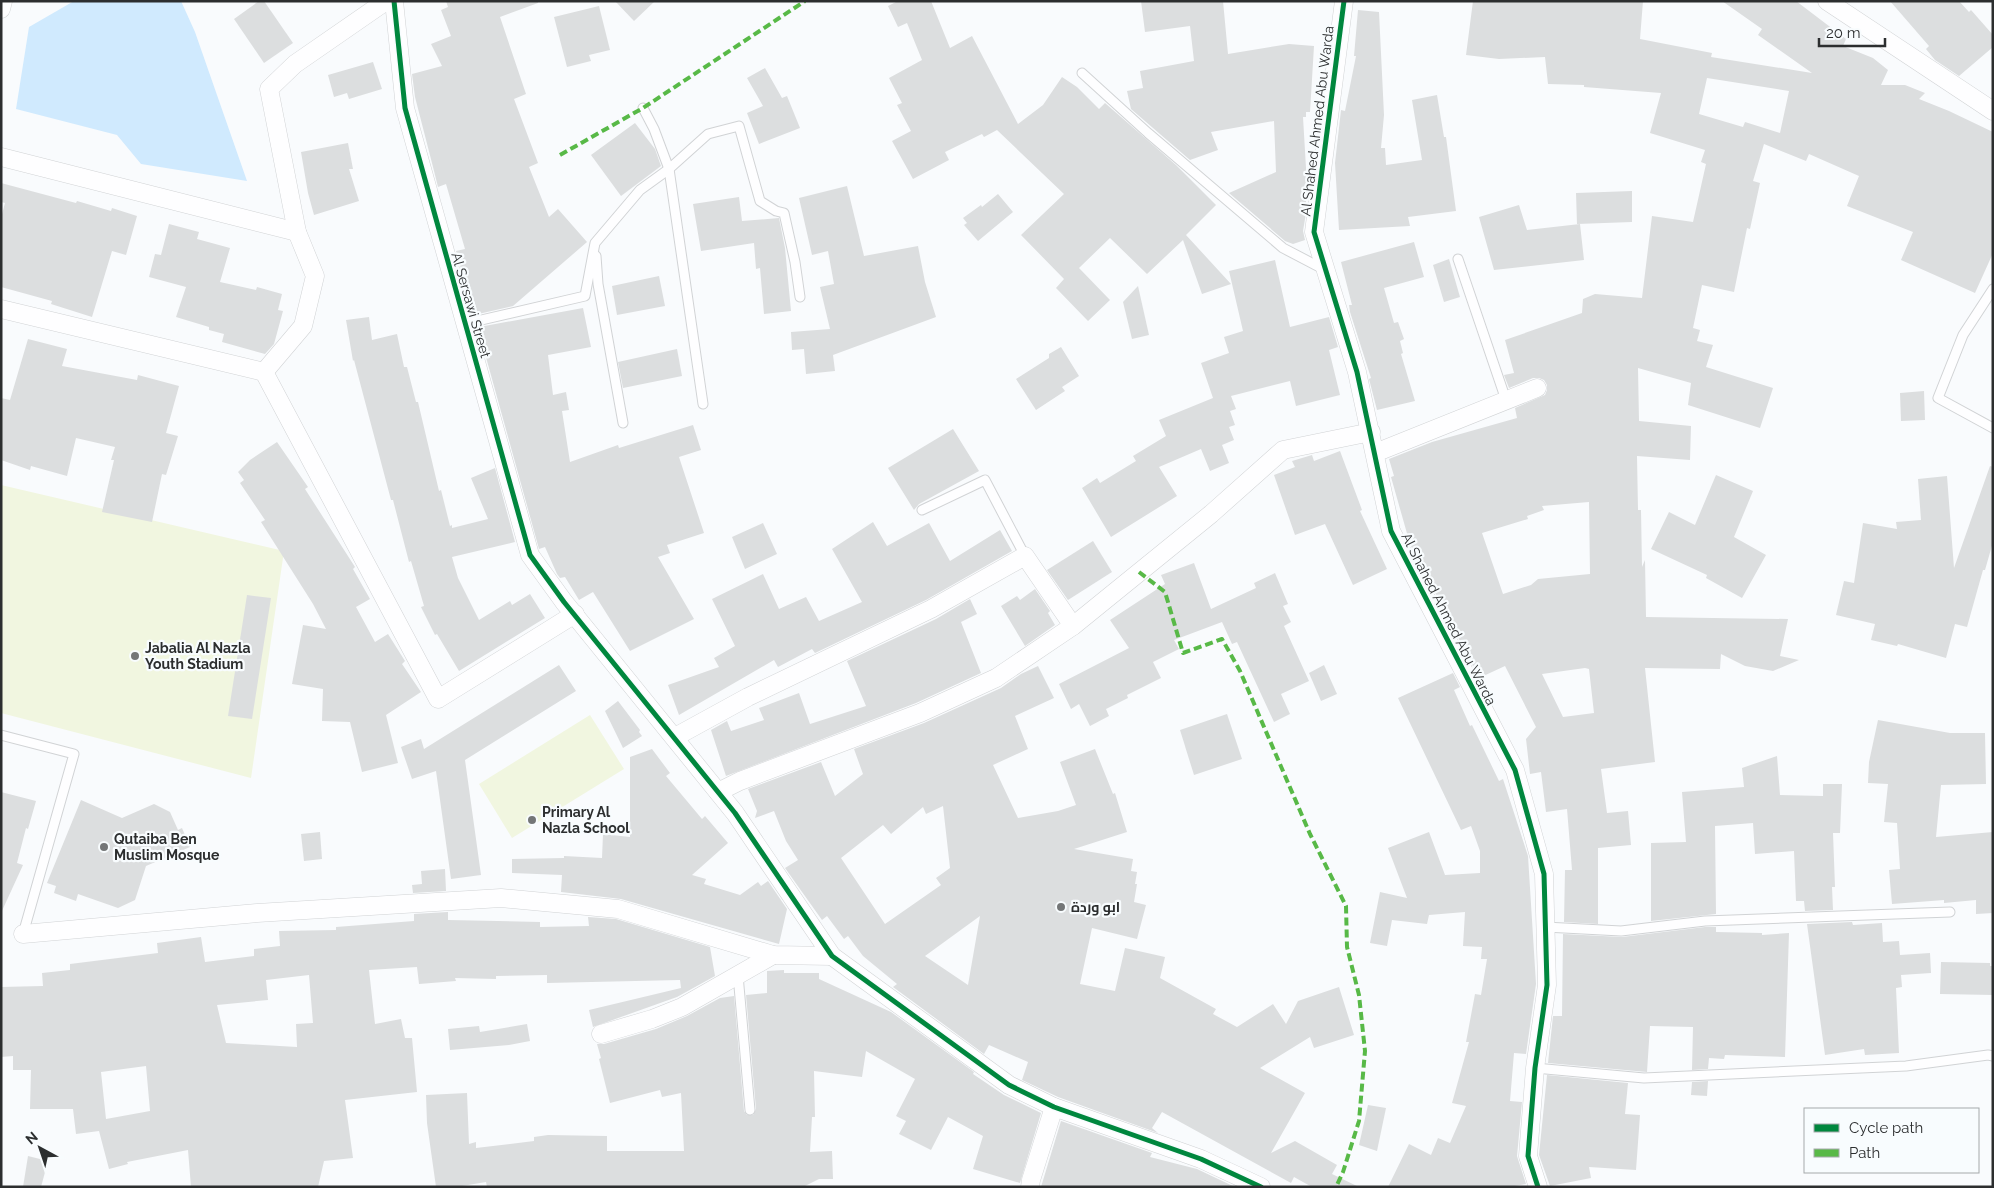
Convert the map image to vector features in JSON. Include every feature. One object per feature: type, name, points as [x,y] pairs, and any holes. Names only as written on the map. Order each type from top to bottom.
[{"type":"street","points":[[1,9],[3,1]]},
{"type":"street","points":[[264,372],[303,326],[315,276],[297,232],[269,89],[295,64],[386,1]]},
{"type":"street","name":"Al Sersawi Street","points":[[394,1],[405,108],[530,555],[569,608],[735,812],[832,956],[1009,1085],[1054,1107],[1201,1159],[1261,1187]]},
{"type":"street","name":"Al Shahed Ahmed Abu Warda","points":[[1344,1],[1314,232],[1357,372],[1391,531],[1515,770],[1544,874],[1547,985],[1535,1068],[1528,1156],[1538,1187]]},
{"type":"street","points":[[1827,1],[1993,112]]},
{"type":"street","points":[[1,157],[297,232]]},
{"type":"street","points":[[1,309],[264,372],[438,699],[569,608]]},
{"type":"street","points":[[1375,453],[1537,388]]},
{"type":"street","points":[[718,792],[740,781],[920,713],[996,678],[1073,626],[1210,514],[1283,450],[1371,432]]},
{"type":"street","points":[[675,737],[748,697],[931,609],[1025,556],[1073,626]]},
{"type":"street","points":[[23,934],[257,913],[501,898],[618,909],[773,955],[832,956]]},
{"type":"street","points":[[601,1034],[652,1019],[682,1007],[773,955]]},
{"type":"street","points":[[1030,1187],[1054,1107]]},
{"type":"lane","points":[[1082,73],[1148,133],[1283,248],[1325,270]]},
{"type":"lane","points":[[643,108],[654,129],[668,169],[703,404]]},
{"type":"lane","points":[[464,324],[585,296],[595,243],[640,190],[668,169],[708,134],[739,126],[760,201],[776,212],[784,213],[795,262],[800,297]]},
{"type":"lane","points":[[595,243],[598,284],[623,423]]},
{"type":"lane","points":[[1458,259],[1506,400]]},
{"type":"lane","points":[[1993,289],[1963,335],[1938,398],[1993,428]]},
{"type":"lane","points":[[922,510],[985,480],[1025,556]]},
{"type":"lane","points":[[1,735],[74,754],[23,934]]},
{"type":"lane","points":[[1546,927],[1621,931],[1705,921],[1950,912]]},
{"type":"lane","points":[[738,975],[750,1110]]},
{"type":"lane","points":[[1535,1068],[1644,1078],[1906,1066],[1988,1055],[1993,1056]]},
{"type":"green space","name":"Jabalia Al Nazla Youth Stadium","points":[[1,485],[284,551],[251,778],[1,713]]},
{"type":"green space","points":[[590,715],[624,769],[512,838],[479,784]]},
{"type":"water","points":[[74,1],[181,1],[195,32],[247,181],[141,164],[117,135],[16,109],[29,27]]},
{"type":"building","points":[[259,1],[264,1],[293,43],[264,63],[234,19]]},
{"type":"building","points":[[446,1],[538,1],[538,3],[500,17],[526,94],[514,99],[538,163],[529,167],[549,217],[558,209],[587,242],[513,306],[474,315],[456,251],[465,249],[446,184],[438,187],[415,97],[412,74],[442,66],[431,44],[451,36],[441,10],[448,7]]},
{"type":"building","points":[[615,1],[655,1],[634,21]]},
{"type":"building","points":[[898,1],[931,1],[950,48],[972,36],[1018,124],[1043,105],[1062,77],[1077,87],[1099,109],[1105,103],[1176,165],[1216,205],[1186,235],[1231,284],[1202,294],[1183,240],[1147,274],[1110,238],[1079,268],[1110,300],[1088,321],[1056,288],[1064,279],[1021,235],[1064,194],[997,130],[984,137],[982,134],[945,152],[949,160],[913,179],[892,141],[911,131],[897,105],[902,103],[889,78],[922,60],[907,23],[898,27],[888,6]]},
{"type":"building","points":[[1141,1],[1223,1],[1228,54],[1289,44],[1314,46],[1310,112],[1306,112],[1306,117],[1303,117],[1306,168],[1306,213],[1303,231],[1305,240],[1293,244],[1285,241],[1229,193],[1276,172],[1274,121],[1211,132],[1218,150],[1190,160],[1131,109],[1127,91],[1143,88],[1140,71],[1194,61],[1190,26],[1145,32]]},
{"type":"building","points":[[1473,1],[1643,1],[1640,39],[1712,53],[1711,57],[1812,73],[1758,35],[1762,29],[1722,1],[1796,1],[1846,39],[1843,46],[1873,58],[1888,70],[1881,85],[1905,85],[1925,93],[1919,99],[1993,132],[1993,253],[1975,293],[1901,260],[1913,232],[1847,206],[1859,176],[1809,154],[1806,161],[1764,144],[1753,181],[1760,183],[1750,229],[1747,228],[1734,292],[1702,285],[1693,328],[1700,330],[1697,341],[1713,345],[1706,367],[1773,388],[1760,428],[1688,405],[1691,383],[1638,368],[1639,421],[1691,426],[1690,460],[1637,456],[1638,510],[1641,510],[1642,567],[1645,560],[1646,617],[1788,619],[1780,656],[1799,660],[1773,671],[1745,666],[1721,654],[1720,669],[1645,668],[1655,762],[1601,769],[1607,813],[1628,811],[1631,845],[1598,848],[1598,924],[1564,922],[1565,870],[1572,870],[1567,809],[1546,812],[1541,772],[1530,774],[1526,739],[1536,727],[1505,666],[1479,678],[1426,575],[1416,547],[1412,548],[1410,544],[1391,477],[1394,476],[1389,459],[1432,442],[1517,418],[1515,408],[1545,395],[1547,385],[1544,380],[1539,378],[1533,378],[1509,388],[1504,375],[1514,373],[1505,340],[1582,313],[1583,299],[1595,294],[1642,298],[1652,216],[1693,222],[1706,164],[1701,162],[1705,150],[1650,133],[1661,93],[1584,87],[1584,85],[1548,84],[1545,57],[1499,59],[1466,55]],"holes":[[[1707,78],[1789,91],[1780,133],[1745,122],[1743,127],[1699,114]],[[1589,502],[1590,574],[1538,579],[1531,585],[1503,594],[1482,533],[1528,519],[1527,516],[1544,510],[1542,506]],[[1589,669],[1594,713],[1563,717],[1542,674]]]},
{"type":"building","points":[[1890,1],[1959,1],[1969,12],[1971,10],[1993,35],[1993,47],[1959,76],[1935,60],[1926,49],[1929,46]]},
{"type":"building","points":[[599,6],[610,50],[589,55],[591,61],[567,67],[554,17]]},
{"type":"building","points":[[1358,10],[1379,12],[1384,115],[1381,148],[1385,148],[1386,165],[1422,160],[1412,100],[1437,95],[1444,137],[1446,137],[1456,211],[1408,217],[1410,226],[1339,230],[1335,163],[1341,110],[1345,111],[1356,56],[1354,56]]},
{"type":"building","points":[[373,62],[382,89],[349,99],[347,93],[334,97],[328,75]]},
{"type":"building","points":[[765,68],[782,98],[787,96],[800,128],[759,144],[747,113],[763,106],[747,78]]},
{"type":"building","points":[[635,123],[655,149],[661,166],[621,196],[591,155]]},
{"type":"building","points":[[348,143],[353,169],[349,169],[359,201],[314,215],[301,152]]},
{"type":"building","points":[[1,183],[111,211],[112,208],[137,216],[126,255],[112,251],[92,317],[51,304],[52,301],[1,287],[1,218],[5,203],[1,202]]},
{"type":"building","points":[[847,186],[864,256],[918,246],[925,282],[936,317],[833,355],[835,371],[806,374],[804,349],[792,350],[791,332],[830,329],[820,287],[834,284],[828,251],[812,255],[799,198]]},
{"type":"building","points":[[1632,191],[1632,222],[1577,224],[1576,193]]},
{"type":"building","points":[[998,194],[1013,212],[978,241],[964,225],[967,223],[963,218],[981,205],[982,207]]},
{"type":"building","points":[[739,197],[742,221],[779,218],[785,248],[791,311],[764,314],[760,268],[756,269],[754,243],[701,251],[693,204]]},
{"type":"building","points":[[1519,205],[1527,230],[1580,224],[1584,260],[1494,270],[1479,217]]},
{"type":"building","points":[[169,224],[199,232],[197,239],[230,248],[220,282],[256,290],[257,287],[282,294],[278,310],[283,311],[274,344],[265,354],[222,342],[224,334],[209,330],[209,327],[176,317],[186,287],[149,277],[155,254],[161,255]]},
{"type":"building","points":[[1414,242],[1424,277],[1384,288],[1394,323],[1398,322],[1404,339],[1400,341],[1403,353],[1401,354],[1415,401],[1377,410],[1369,379],[1371,378],[1350,312],[1349,305],[1352,305],[1341,262]]},
{"type":"building","points":[[1449,259],[1460,297],[1444,302],[1433,265]]},
{"type":"building","points":[[1275,260],[1290,327],[1329,317],[1338,347],[1329,350],[1340,395],[1296,406],[1290,381],[1231,396],[1236,409],[1230,411],[1235,425],[1229,427],[1234,440],[1222,445],[1229,463],[1210,471],[1201,449],[1159,467],[1177,496],[1111,537],[1082,488],[1097,478],[1100,483],[1136,461],[1133,456],[1166,436],[1159,420],[1213,398],[1201,363],[1229,353],[1224,337],[1243,331],[1229,271]]},
{"type":"building","points":[[659,276],[665,306],[617,315],[612,286]]},
{"type":"building","points":[[1138,286],[1149,335],[1132,339],[1123,302]]},
{"type":"building","points":[[583,308],[591,347],[548,355],[553,395],[566,392],[569,410],[562,411],[570,462],[618,445],[619,448],[693,425],[701,450],[679,457],[704,533],[667,545],[670,553],[658,557],[694,619],[630,651],[593,592],[579,600],[565,577],[560,578],[557,574],[545,547],[539,549],[479,327]]},
{"type":"building","points":[[369,317],[372,340],[397,334],[404,367],[407,367],[416,402],[418,402],[439,491],[441,490],[452,528],[488,519],[471,478],[495,468],[515,542],[452,557],[458,578],[479,620],[510,601],[512,605],[530,594],[545,618],[459,671],[437,634],[435,635],[421,607],[424,606],[411,561],[409,562],[393,500],[391,500],[353,361],[346,320]]},
{"type":"building","points":[[28,339],[67,349],[62,366],[137,380],[138,375],[179,386],[166,433],[178,436],[166,475],[162,474],[152,522],[102,512],[114,460],[111,460],[115,447],[76,438],[67,476],[31,466],[30,470],[1,460],[1,398],[10,400]]},
{"type":"building","points":[[1061,347],[1079,376],[1062,387],[1065,391],[1036,410],[1016,379],[1049,358],[1049,354]]},
{"type":"building","points":[[677,349],[682,376],[623,388],[618,362]]},
{"type":"building","points":[[1924,391],[1925,420],[1901,421],[1900,393]]},
{"type":"building","points":[[953,429],[979,471],[919,504],[914,510],[888,468]]},
{"type":"building","points":[[277,442],[308,487],[305,489],[355,567],[353,569],[370,599],[356,607],[375,642],[388,634],[405,661],[402,664],[421,692],[386,715],[398,763],[362,772],[350,722],[322,721],[323,689],[292,684],[303,625],[326,629],[313,604],[261,522],[265,520],[240,483],[244,480],[238,472],[250,460]]},
{"type":"building","points":[[1340,451],[1362,510],[1360,511],[1387,569],[1353,585],[1325,524],[1295,535],[1274,475],[1295,467],[1292,461],[1312,455],[1314,461]]},
{"type":"building","points":[[1990,466],[1993,467],[1993,542],[1967,627],[1955,624],[1946,658],[1898,644],[1897,646],[1871,640],[1875,624],[1836,615],[1844,581],[1854,583],[1863,523],[1897,529],[1896,522],[1921,520],[1918,479],[1947,476],[1954,568]]},
{"type":"building","points":[[1716,475],[1753,491],[1734,537],[1766,555],[1742,598],[1706,578],[1707,575],[1651,549],[1669,512],[1695,525]]},
{"type":"building","points":[[873,522],[887,546],[929,523],[950,561],[1000,530],[1012,551],[926,600],[815,653],[812,649],[778,667],[774,660],[679,715],[668,685],[719,667],[714,658],[735,646],[712,599],[763,574],[779,609],[806,597],[819,621],[862,602],[832,549]]},
{"type":"building","points":[[763,523],[777,554],[745,569],[732,537]]},
{"type":"building","points":[[1093,541],[1112,572],[1068,600],[1047,570]]},
{"type":"building","points":[[1194,563],[1211,609],[1256,588],[1254,583],[1275,573],[1288,604],[1283,606],[1291,622],[1284,626],[1309,681],[1281,694],[1290,714],[1274,722],[1237,642],[1232,644],[1222,622],[1174,640],[1179,649],[1153,662],[1161,678],[1127,695],[1128,698],[1106,709],[1109,716],[1090,726],[1079,704],[1071,709],[1059,684],[1129,648],[1110,620],[1165,584],[1161,575]]},
{"type":"building","points":[[1035,589],[1050,611],[1048,613],[1055,625],[1025,646],[1001,606],[1017,596],[1020,600]]},
{"type":"building","points":[[247,595],[271,598],[252,719],[228,716]]},
{"type":"building","points":[[970,599],[977,614],[961,622],[981,673],[916,703],[726,776],[711,730],[727,721],[731,731],[764,720],[759,708],[799,693],[810,724],[866,706],[847,661],[936,619]]},
{"type":"building","points":[[559,665],[576,691],[465,760],[481,875],[451,879],[436,771],[412,779],[401,747],[421,739],[424,749]]},
{"type":"building","points":[[1324,665],[1337,694],[1321,701],[1309,673]]},
{"type":"building","points":[[1038,666],[1054,698],[1015,716],[1028,749],[993,765],[1018,818],[1058,811],[1076,805],[1060,762],[1095,749],[1113,794],[1115,793],[1127,832],[1074,849],[1133,859],[1131,871],[1137,872],[1134,902],[1146,905],[1137,939],[1092,928],[1080,984],[1115,991],[1125,948],[1165,957],[1160,978],[1216,1009],[1213,1014],[1237,1027],[1273,1004],[1286,1024],[1298,1001],[1339,987],[1354,1035],[1314,1048],[1310,1037],[1260,1068],[1305,1093],[1271,1153],[1295,1141],[1337,1165],[1332,1174],[1359,1187],[1312,1187],[1294,1177],[1291,1183],[1162,1112],[1152,1128],[1158,1133],[1058,1097],[1022,1080],[1028,1062],[989,1045],[984,1054],[893,987],[897,984],[863,956],[848,936],[844,939],[827,916],[822,920],[785,868],[798,860],[786,841],[774,811],[755,818],[757,811],[748,789],[821,762],[835,796],[863,774],[854,749],[924,723],[1001,688],[1021,674]],"holes":[[[943,806],[950,868],[936,878],[941,885],[885,924],[841,858],[883,825],[891,834],[923,807],[926,814]],[[980,916],[968,985],[925,956]]]},
{"type":"building","points":[[1453,673],[1460,687],[1454,690],[1470,726],[1472,725],[1499,781],[1503,779],[1528,856],[1536,984],[1526,1054],[1514,1053],[1510,1101],[1522,1102],[1517,1156],[1526,1184],[1509,1187],[1388,1187],[1409,1144],[1431,1155],[1438,1138],[1450,1143],[1466,1106],[1452,1103],[1469,1042],[1466,1042],[1475,994],[1481,995],[1487,959],[1481,959],[1482,947],[1463,946],[1465,912],[1429,915],[1427,924],[1392,920],[1387,946],[1370,943],[1380,892],[1407,898],[1388,848],[1429,832],[1445,875],[1480,873],[1480,851],[1471,826],[1461,830],[1398,698]]},
{"type":"building","points":[[618,701],[640,730],[639,732],[642,736],[623,748],[605,711]]},
{"type":"building","points":[[1227,714],[1242,759],[1194,775],[1180,730]]},
{"type":"building","points":[[1878,720],[1950,733],[1985,733],[1986,784],[1941,785],[1936,837],[1993,832],[1993,913],[1976,914],[1976,900],[1944,903],[1944,900],[1892,904],[1889,870],[1900,869],[1897,823],[1884,822],[1888,784],[1868,783],[1869,762]]},
{"type":"building","points":[[652,749],[670,773],[666,776],[702,819],[705,816],[728,843],[692,875],[706,879],[704,884],[740,895],[758,882],[761,886],[768,881],[787,909],[779,944],[621,899],[561,892],[562,875],[512,873],[512,859],[564,858],[564,856],[602,858],[603,834],[630,837],[630,757]]},
{"type":"building","points":[[1777,756],[1780,795],[1823,796],[1823,784],[1842,784],[1840,833],[1833,833],[1835,887],[1832,887],[1833,910],[1805,911],[1804,901],[1796,901],[1794,851],[1755,854],[1753,823],[1715,826],[1716,914],[1651,921],[1651,843],[1686,842],[1682,792],[1744,787],[1742,768]]},
{"type":"building","points":[[1,792],[36,801],[28,829],[26,828],[17,863],[23,865],[1,913]]},
{"type":"building","name":"Qutaiba Ben Muslim Mosque","points":[[81,800],[122,818],[154,804],[170,812],[178,830],[182,828],[190,847],[146,866],[135,900],[118,908],[78,894],[76,901],[54,893],[56,886],[47,883]]},
{"type":"building","points":[[320,832],[322,859],[304,861],[301,834]]},
{"type":"building","points":[[445,869],[446,891],[413,893],[412,885],[422,884],[421,871]]},
{"type":"building","points":[[448,912],[448,920],[540,922],[540,927],[589,926],[588,917],[616,919],[710,947],[715,976],[677,997],[593,1027],[589,1010],[681,988],[680,980],[547,983],[547,975],[496,976],[496,979],[455,978],[456,981],[419,984],[417,967],[369,970],[375,1024],[401,1019],[405,1038],[412,1038],[417,1092],[345,1100],[353,1158],[324,1161],[318,1187],[191,1187],[188,1150],[127,1162],[128,1164],[109,1169],[99,1131],[76,1134],[73,1109],[30,1109],[31,1070],[13,1070],[13,1056],[1,1057],[1,987],[43,986],[42,973],[70,970],[70,964],[158,953],[157,943],[201,937],[205,962],[254,956],[254,949],[280,946],[279,931],[336,930],[336,927],[414,921],[414,914]],"holes":[[[309,975],[313,1023],[296,1024],[297,1047],[226,1043],[217,1005],[268,1000],[266,980]],[[146,1066],[150,1111],[106,1119],[101,1072]]]},
{"type":"building","points":[[1852,922],[1853,925],[1882,923],[1883,942],[1899,941],[1900,955],[1930,953],[1931,973],[1901,975],[1902,987],[1896,988],[1899,1053],[1865,1055],[1864,1049],[1825,1055],[1807,924]]},
{"type":"building","points":[[1716,927],[1716,932],[1762,933],[1762,935],[1789,933],[1785,1057],[1725,1055],[1724,1059],[1709,1058],[1708,1069],[1692,1070],[1693,1027],[1650,1026],[1647,1072],[1548,1063],[1553,1016],[1562,1016],[1563,934],[1622,937]]},
{"type":"building","points":[[1941,962],[1990,963],[1990,966],[1993,966],[1993,995],[1940,994]]},
{"type":"building","points":[[784,970],[784,973],[819,973],[819,979],[891,1012],[1004,1095],[1041,1113],[1020,1183],[973,1169],[983,1136],[948,1117],[931,1150],[899,1134],[906,1121],[896,1116],[915,1079],[866,1051],[862,1077],[814,1071],[815,1117],[812,1117],[810,1152],[832,1151],[833,1179],[819,1179],[803,1187],[487,1187],[486,1182],[456,1187],[436,1187],[427,1123],[426,1095],[467,1093],[469,1144],[476,1142],[476,1148],[534,1141],[534,1137],[548,1135],[607,1136],[607,1151],[684,1151],[681,1093],[662,1097],[660,1090],[610,1103],[597,1044],[604,1044],[656,1029],[687,1016],[720,998],[734,996],[744,1111],[747,1115],[753,1115],[756,1109],[746,995],[767,993],[767,971]]},
{"type":"building","points":[[527,1024],[530,1041],[509,1045],[450,1050],[448,1029],[479,1026],[480,1032]]},
{"type":"building","points":[[1547,1075],[1628,1083],[1625,1114],[1640,1115],[1636,1170],[1589,1167],[1591,1178],[1550,1186],[1539,1155]]},
{"type":"building","points":[[1708,1081],[1707,1096],[1691,1095],[1692,1082]]},
{"type":"building","points":[[1368,1105],[1386,1108],[1377,1151],[1359,1145]]},
{"type":"building","points":[[1061,1121],[1152,1153],[1150,1157],[1197,1169],[1235,1187],[1041,1187]]},
{"type":"building","points":[[28,1156],[48,1161],[41,1187],[23,1187]]},
{"type":"marked path","points":[[560,155],[643,108],[805,1]]},
{"type":"marked path","points":[[1139,572],[1165,592],[1183,653],[1222,639],[1240,671],[1310,834],[1346,906],[1347,947],[1359,995],[1365,1051],[1359,1121],[1343,1172],[1336,1187]]},
{"type":"cycle path","points":[[394,1],[405,108],[530,555],[564,602],[735,813],[832,956],[1009,1085],[1054,1107],[1201,1159],[1261,1187]]},
{"type":"cycle path","points":[[1344,1],[1314,232],[1357,372],[1391,531],[1515,770],[1544,874],[1547,985],[1535,1068],[1528,1156],[1538,1187]]},
{"type":"place","name":"Jabalia Al Nazla Youth Stadium","points":[[135,656]]},
{"type":"place","name":"Primary Al Nazla School","points":[[532,820]]},
{"type":"place","name":"Qutaiba Ben Muslim Mosque","points":[[104,847]]},
{"type":"place","name":"ابو وردة","points":[[1061,907]]}]
